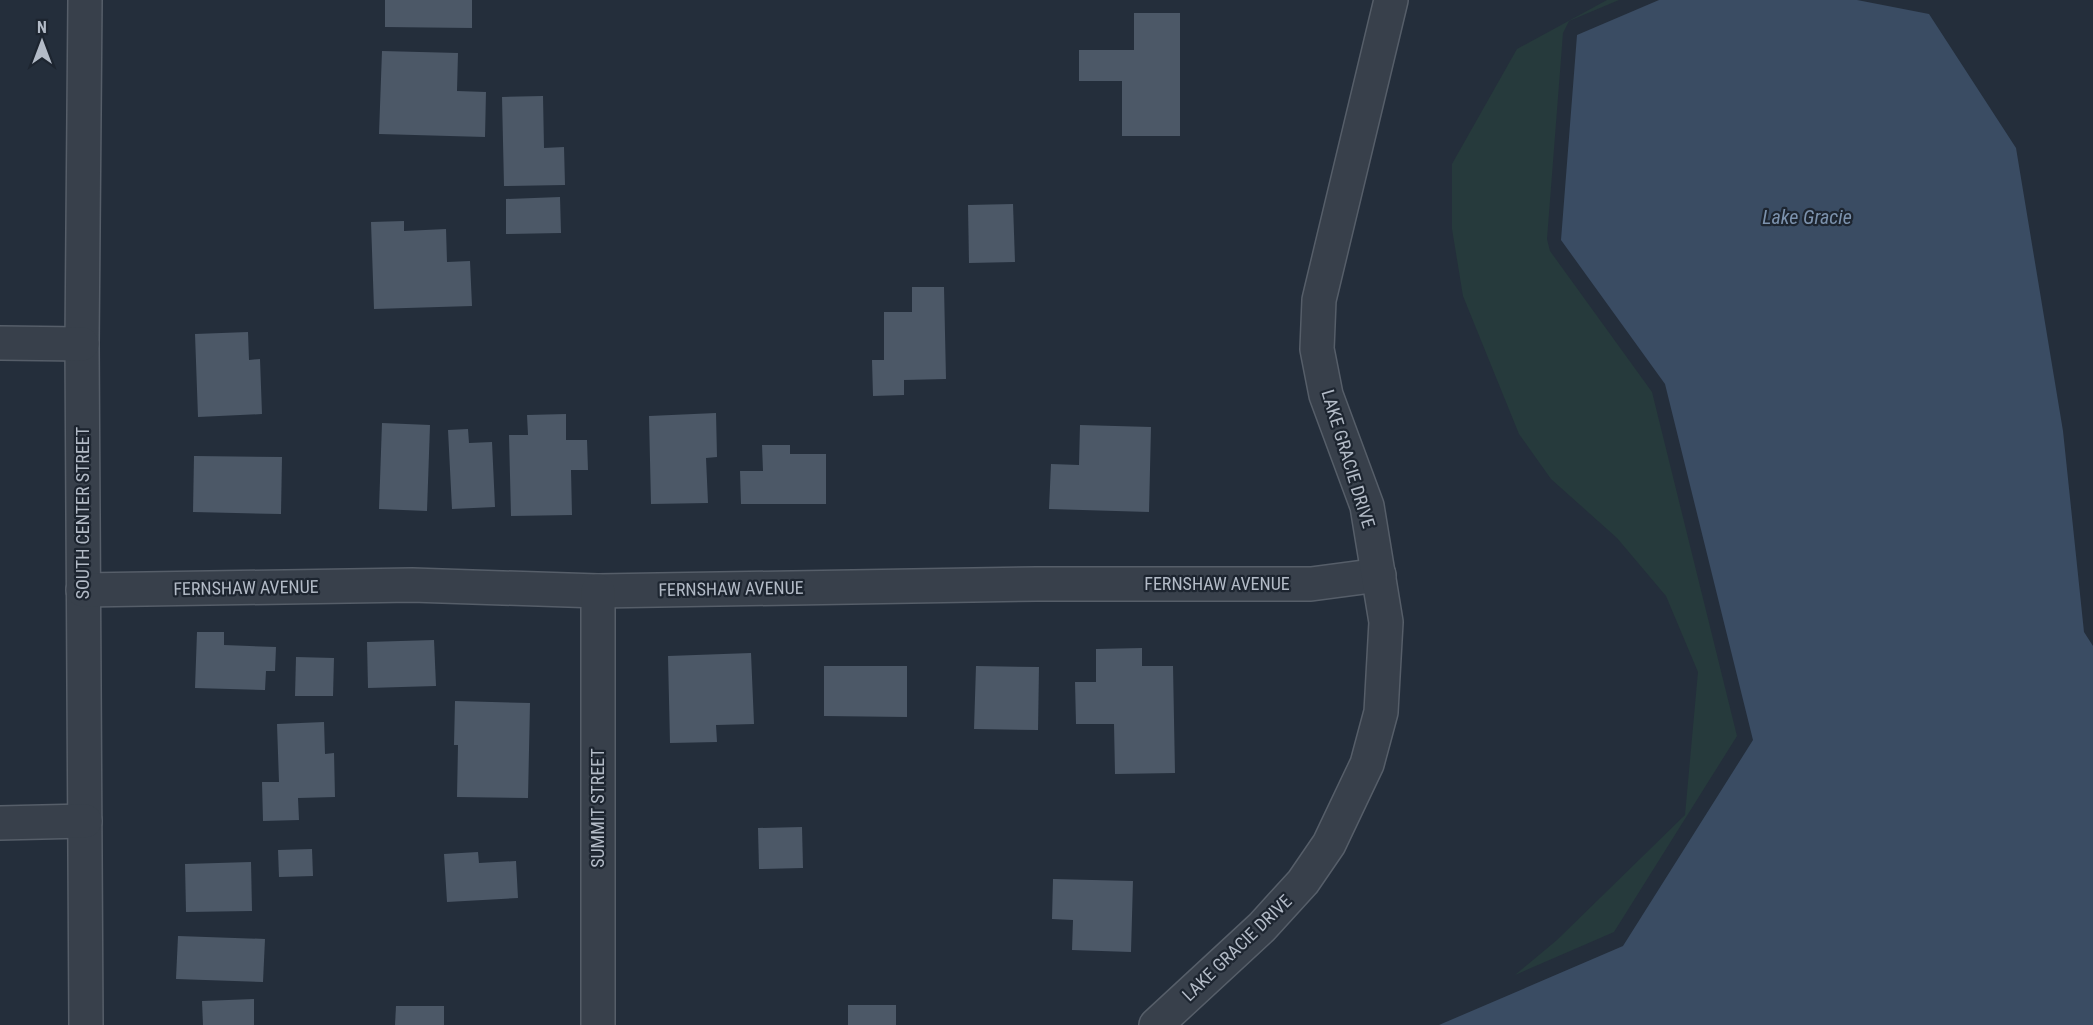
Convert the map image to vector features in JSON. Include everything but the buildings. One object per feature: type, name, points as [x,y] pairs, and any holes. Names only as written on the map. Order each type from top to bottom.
[{"type":"street","name":"SOUTH CENTER STREET","points":[[85,0],[82,344],[86,1025]]},
{"type":"street","name":"LAKE GRACIE DRIVE","points":[[1156,1025],[1262,927],[1303,882],[1329,844],[1368,764],[1382,712],[1386,622],[1379,575],[1366,506],[1326,395],[1317,349],[1319,300],[1391,0]]},
{"type":"street","points":[[0,343],[82,344]]},
{"type":"street","name":"FERNSHAW AVENUE","points":[[83,590],[412,585],[598,591],[1037,584],[1311,584],[1379,575]]},
{"type":"street","name":"SUMMIT STREET","points":[[598,591],[598,1025]]},
{"type":"street","points":[[0,823],[85,821]]},
{"type":"green space","points":[[1607,0],[1619,0],[1569,21],[1563,33],[1547,239],[1550,251],[1652,392],[1737,736],[1614,932],[1515,975],[1557,940],[1685,815],[1698,672],[1666,596],[1617,538],[1551,479],[1519,434],[1463,296],[1452,229],[1452,164],[1517,49]]},
{"type":"water","name":"Lake Gracie","points":[[1659,0],[1857,0],[1929,14],[2016,148],[2063,431],[2084,632],[2093,646],[2093,1025],[1439,1025],[1623,946],[1753,740],[1665,384],[1561,240],[1577,35]]}]
